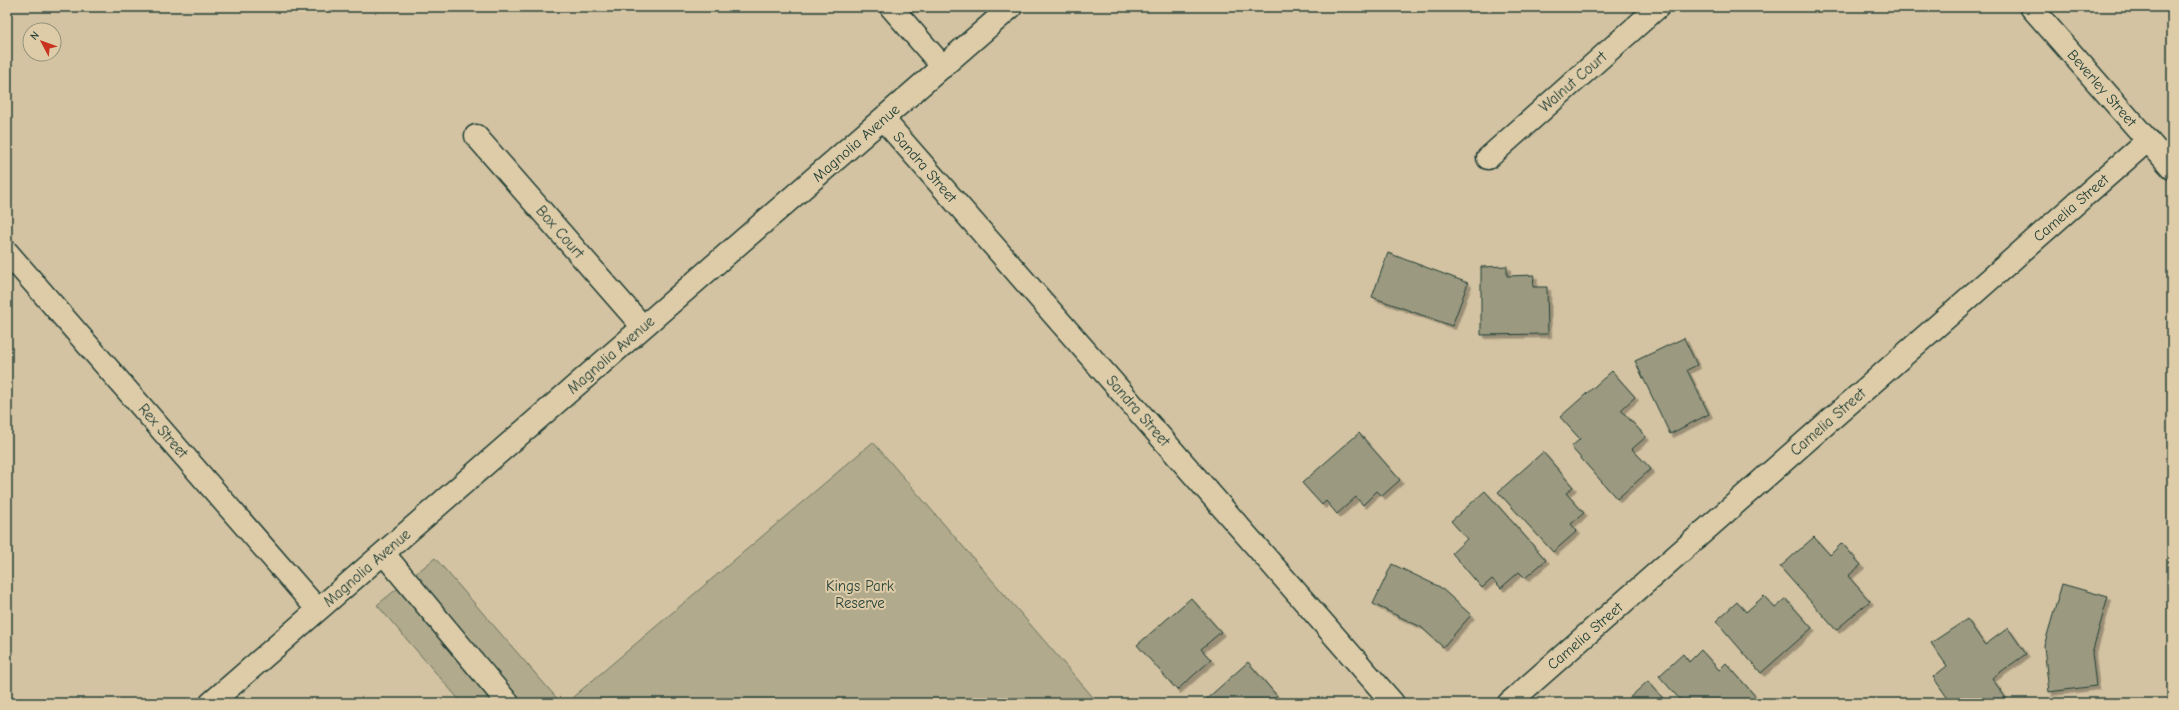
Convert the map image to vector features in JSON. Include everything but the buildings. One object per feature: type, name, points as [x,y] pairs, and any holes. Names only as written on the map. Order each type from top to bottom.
[{"type":"street","points":[[891,7],[943,67]]},
{"type":"street","name":"Magnolia Avenue","points":[[211,703],[883,120],[1011,7]]},
{"type":"street","name":"Walnut Court","points":[[1488,158],[1658,7]]},
{"type":"street","name":"Beverley Street","points":[[2031,7],[2172,168]]},
{"type":"street","name":"Sandra Street","points":[[883,120],[1393,703]]},
{"type":"street","name":"Box Court","points":[[476,136],[643,327]]},
{"type":"street","name":"Camelia Street","points":[[1509,703],[2148,140]]},
{"type":"street","name":"Rex Street","points":[[7,252],[318,610]]},
{"type":"street","points":[[384,554],[508,703]]},
{"type":"green space","name":"Kings Park Reserve","points":[[873,442],[1098,703],[566,703]]},
{"type":"green space","points":[[435,558],[561,703],[462,703],[377,605]]}]
